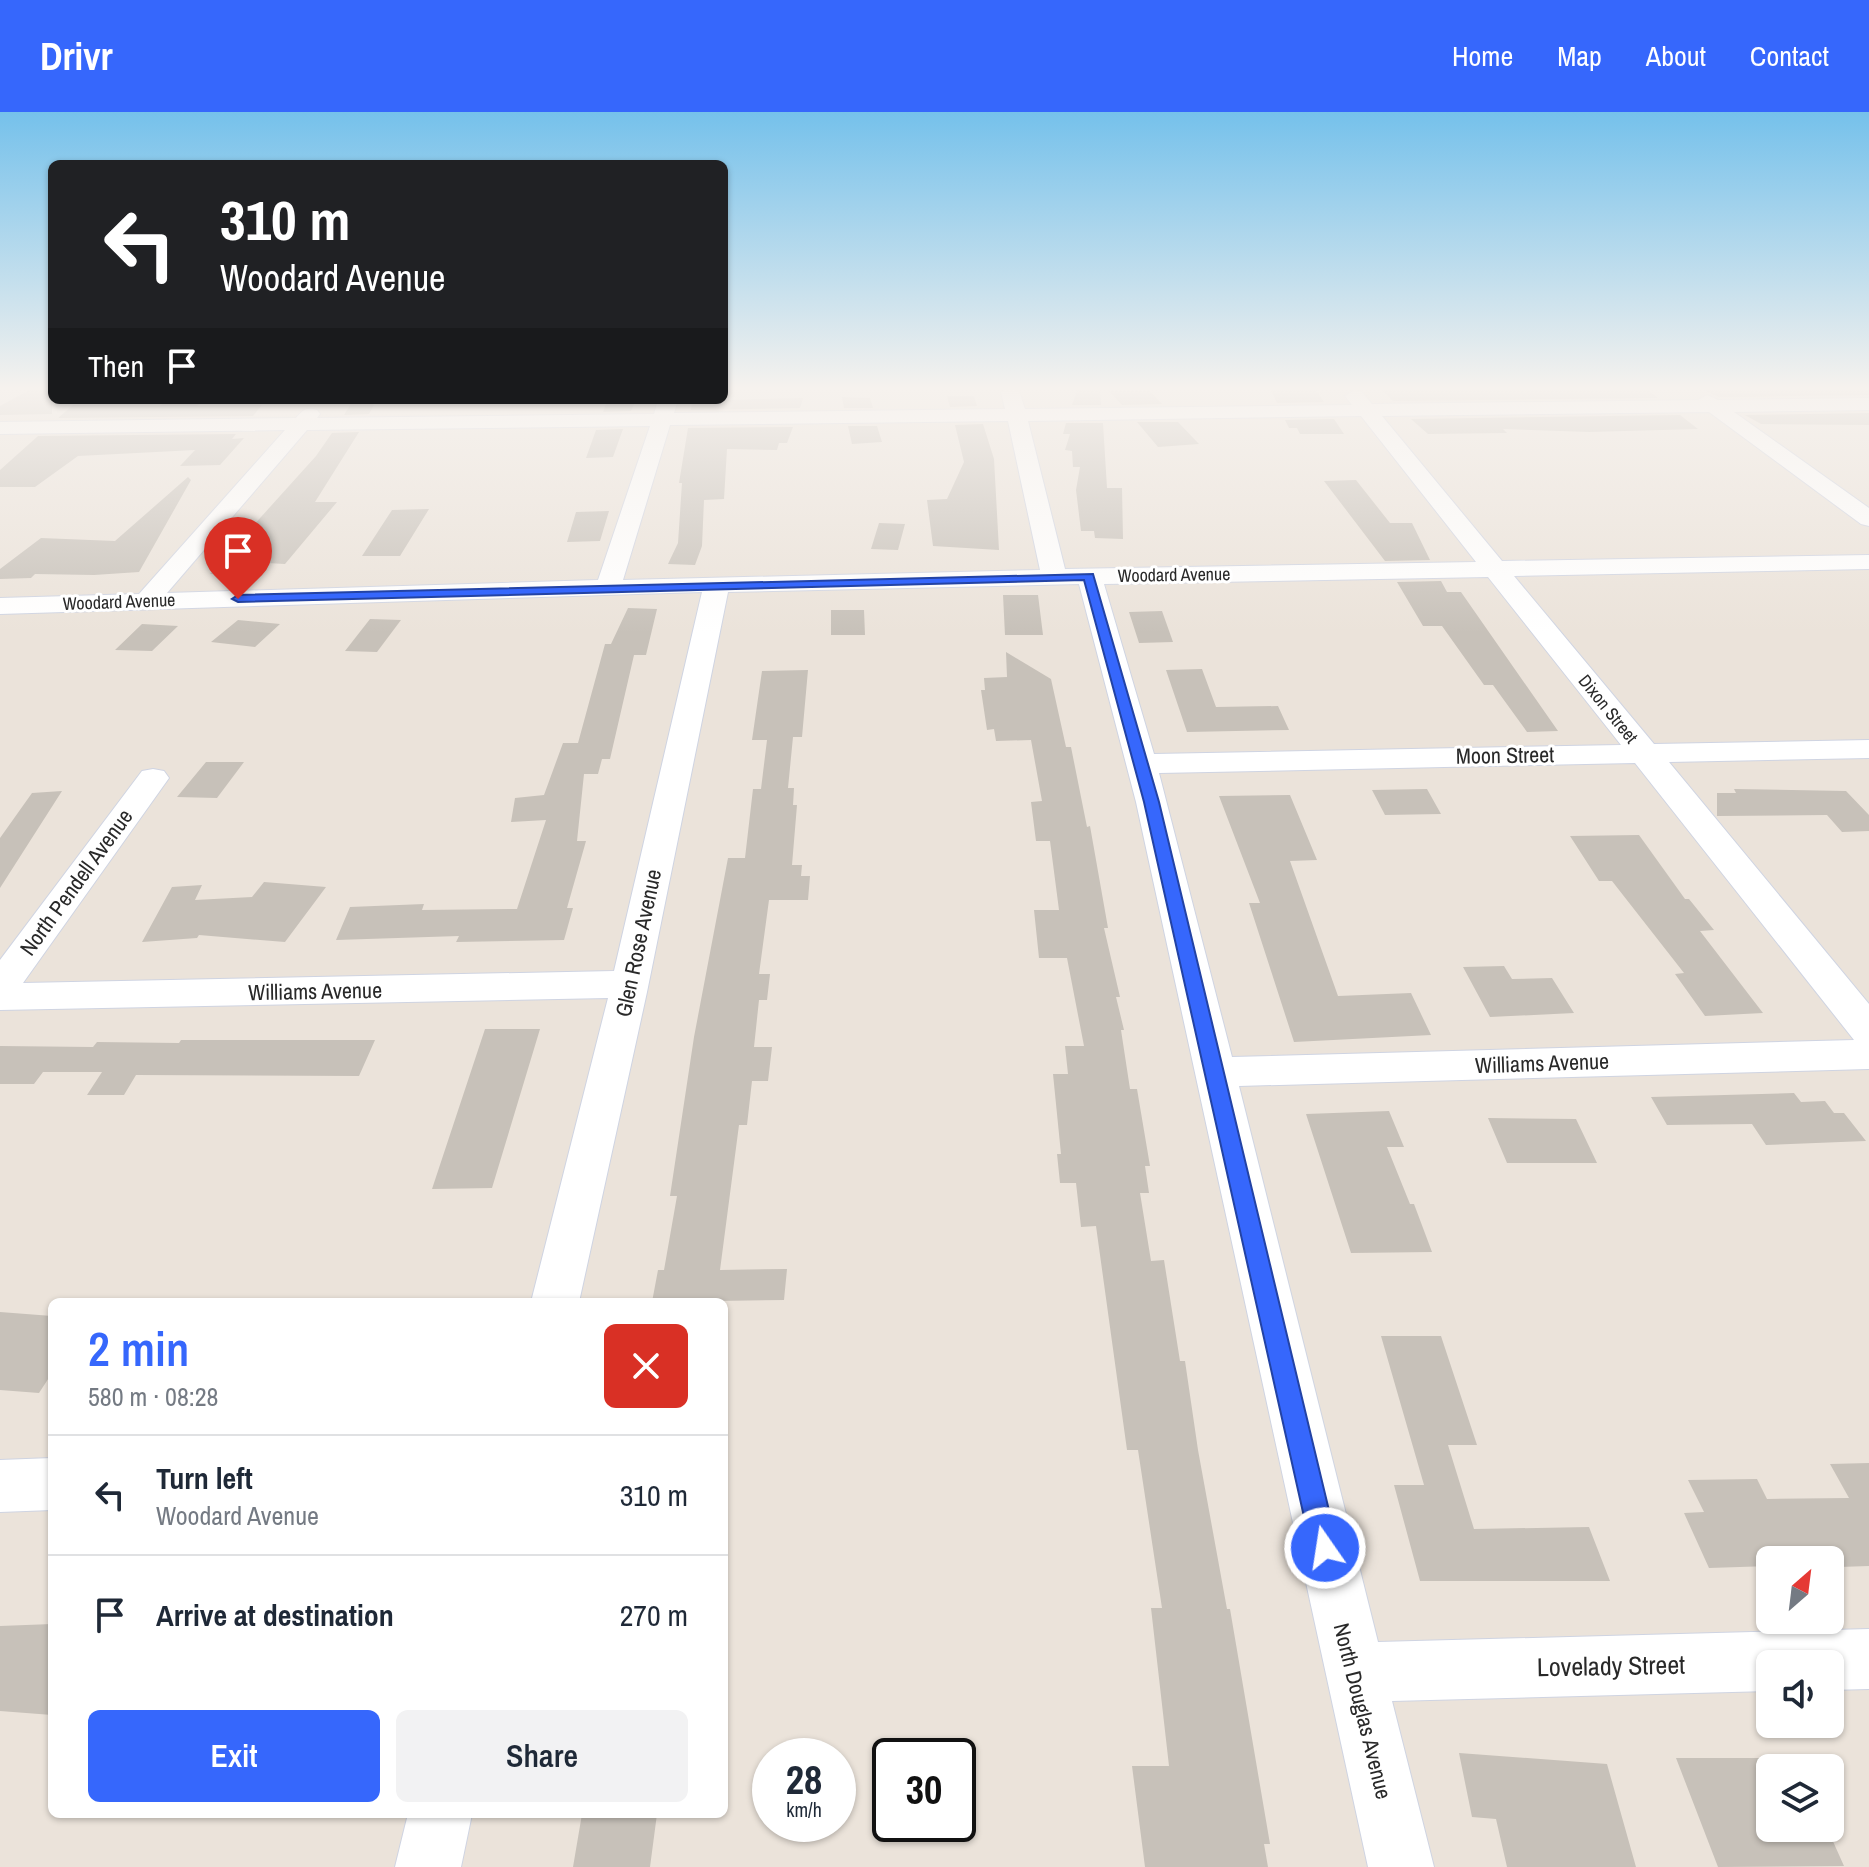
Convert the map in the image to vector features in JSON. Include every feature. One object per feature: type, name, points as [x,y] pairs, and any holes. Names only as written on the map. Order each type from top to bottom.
[{"type":"street","points":[[146,602],[261,470]]},
{"type":"street","points":[[608,587],[645,470]]},
{"type":"street","name":"North Douglas Avenue","points":[[1035,470],[1071,576],[1142,764],[1401,1867]]},
{"type":"street","name":"Dixon Street","points":[[1415,470],[1869,1031]]},
{"type":"street","points":[[1802,470],[1869,519]]},
{"type":"street","name":"Woodard Avenue","points":[[0,606],[717,584],[1869,562]]},
{"type":"street","name":"Glen Rose Avenue","points":[[556,1298],[717,584]]},
{"type":"street","name":"Moon Street","points":[[1142,764],[1869,749]]},
{"type":"street","name":"North Pendell Avenue","points":[[0,987],[153,778]]},
{"type":"street","name":"Williams Avenue","points":[[0,997],[629,984]]},
{"type":"street","name":"Williams Avenue","points":[[1216,1072],[1869,1054]]},
{"type":"street","points":[[0,1486],[48,1484]]},
{"type":"street","name":"Lovelady Street","points":[[1353,1672],[1869,1659]]},
{"type":"street","points":[[428,1867],[439,1818]]},
{"type":"building","points":[[0,470],[59,470],[35,487],[0,487]]},
{"type":"building","points":[[303,470],[335,470],[315,502],[337,502],[285,564],[267,563],[263,572],[210,574],[240,542],[248,527],[252,527]]},
{"type":"building","points":[[681,470],[726,470],[724,499],[704,500],[702,546],[695,565],[668,564],[678,543],[682,483],[679,483]]},
{"type":"building","points":[[960,470],[995,470],[999,550],[933,546],[927,500],[947,499]]},
{"type":"building","points":[[1079,470],[1106,470],[1107,488],[1122,488],[1123,539],[1095,538],[1094,531],[1081,531],[1076,490]]},
{"type":"building","points":[[188,477],[191,480],[139,572],[35,574],[31,578],[0,579],[0,569],[41,538],[115,541]]},
{"type":"building","points":[[1356,480],[1390,523],[1412,523],[1430,560],[1385,561],[1324,481]]},
{"type":"building","points":[[429,509],[400,556],[362,556],[392,510]]},
{"type":"building","points":[[609,511],[600,541],[567,542],[576,512]]},
{"type":"building","points":[[879,523],[905,524],[898,550],[871,549]]},
{"type":"building","points":[[1441,581],[1447,592],[1461,592],[1558,731],[1527,732],[1493,685],[1484,685],[1442,626],[1423,626],[1397,582]]},
{"type":"building","points":[[1003,595],[1038,595],[1043,635],[1005,635]]},
{"type":"building","points":[[628,608],[657,609],[646,655],[634,655],[610,759],[602,759],[598,774],[584,774],[577,841],[586,841],[567,908],[573,908],[564,940],[456,942],[459,936],[336,940],[350,907],[424,904],[422,910],[517,909],[546,820],[511,822],[515,798],[544,795],[563,743],[578,743],[605,644],[611,644]]},
{"type":"building","points":[[831,610],[864,610],[865,635],[831,635]]},
{"type":"building","points":[[1162,611],[1173,642],[1139,643],[1129,612]]},
{"type":"building","points":[[370,619],[401,620],[377,652],[345,651]]},
{"type":"building","points":[[238,620],[280,624],[255,647],[211,642]]},
{"type":"building","points":[[142,624],[178,626],[152,651],[115,650]]},
{"type":"building","points":[[1006,652],[1051,679],[1066,747],[1071,747],[1087,827],[1090,826],[1108,928],[1104,928],[1120,997],[1116,997],[1124,1030],[1121,1030],[1130,1089],[1137,1089],[1150,1166],[1145,1166],[1149,1193],[1140,1193],[1151,1261],[1164,1260],[1180,1361],[1185,1361],[1198,1450],[1227,1609],[1230,1609],[1270,1844],[1264,1844],[1268,1867],[1145,1867],[1132,1766],[1169,1766],[1151,1608],[1162,1608],[1138,1450],[1127,1450],[1096,1226],[1081,1227],[1076,1183],[1060,1183],[1057,1154],[1061,1154],[1053,1074],[1068,1074],[1065,1046],[1084,1046],[1067,958],[1039,958],[1034,910],[1059,910],[1050,841],[1036,841],[1031,802],[1042,801],[1031,740],[996,741],[994,729],[987,730],[981,690],[985,690],[984,678],[1007,677]]},
{"type":"building","points":[[1202,669],[1216,707],[1278,706],[1289,730],[1187,732],[1166,670]]},
{"type":"building","points":[[808,670],[802,737],[793,737],[788,788],[794,788],[793,805],[797,805],[792,865],[802,865],[801,876],[810,876],[808,900],[769,900],[759,974],[770,974],[767,1000],[759,1000],[754,1047],[772,1047],[768,1081],[752,1081],[747,1125],[739,1125],[720,1270],[787,1269],[784,1300],[653,1298],[658,1270],[664,1270],[677,1196],[670,1196],[694,1037],[728,858],[745,858],[753,789],[761,789],[767,740],[752,740],[762,671]]},
{"type":"building","points":[[206,762],[244,762],[217,798],[177,797]]},
{"type":"building","points":[[1427,789],[1441,814],[1385,815],[1372,790]]},
{"type":"building","points":[[1734,789],[1846,791],[1869,815],[1869,831],[1842,832],[1827,815],[1717,816],[1717,793],[1736,793]]},
{"type":"building","points":[[62,791],[0,888],[0,838],[32,793]]},
{"type":"building","points":[[1290,795],[1317,860],[1290,861],[1338,996],[1411,993],[1431,1035],[1294,1042],[1249,903],[1260,903],[1219,796]]},
{"type":"building","points":[[1639,835],[1685,899],[1689,899],[1714,930],[1700,931],[1763,1013],[1705,1016],[1675,974],[1684,973],[1612,881],[1599,881],[1570,836]]},
{"type":"building","points":[[264,882],[326,887],[285,942],[199,935],[197,938],[142,942],[172,887],[202,885],[195,900],[252,897]]},
{"type":"building","points":[[1504,966],[1512,979],[1552,978],[1574,1013],[1490,1017],[1463,967]]},
{"type":"building","points":[[485,1029],[540,1029],[492,1188],[432,1189]]},
{"type":"building","points":[[181,1040],[375,1040],[359,1076],[136,1075],[124,1095],[87,1095],[102,1072],[43,1072],[34,1084],[0,1084],[0,1046],[93,1047],[97,1042],[179,1043]]},
{"type":"building","points":[[1794,1093],[1801,1102],[1825,1101],[1834,1113],[1844,1113],[1866,1141],[1766,1145],[1752,1124],[1667,1125],[1651,1097]]},
{"type":"building","points":[[1389,1111],[1404,1147],[1387,1147],[1432,1252],[1351,1253],[1306,1114]]},
{"type":"building","points":[[1488,1118],[1576,1119],[1597,1163],[1507,1163]]},
{"type":"building","points":[[0,1312],[48,1316],[48,1379],[39,1393],[0,1390]]},
{"type":"building","points":[[1381,1336],[1441,1336],[1477,1445],[1448,1445],[1474,1529],[1589,1527],[1610,1581],[1420,1581],[1394,1485],[1424,1485]]},
{"type":"building","points":[[1869,1463],[1869,1566],[1844,1567],[1844,1546],[1756,1546],[1756,1566],[1709,1568],[1684,1513],[1704,1512],[1688,1480],[1757,1479],[1767,1499],[1849,1498],[1830,1464]]},
{"type":"building","points":[[48,1624],[48,1715],[0,1711],[0,1626]]},
{"type":"building","points":[[1459,1753],[1607,1764],[1636,1867],[1507,1867],[1496,1819],[1472,1817]]},
{"type":"building","points":[[1676,1758],[1756,1758],[1756,1842],[1833,1842],[1844,1866],[1718,1867]]},
{"type":"building","points":[[581,1818],[656,1818],[650,1867],[573,1867]]},
{"type":"route","points":[[238,599],[1089,576],[1152,802],[1325,1548]]}]
